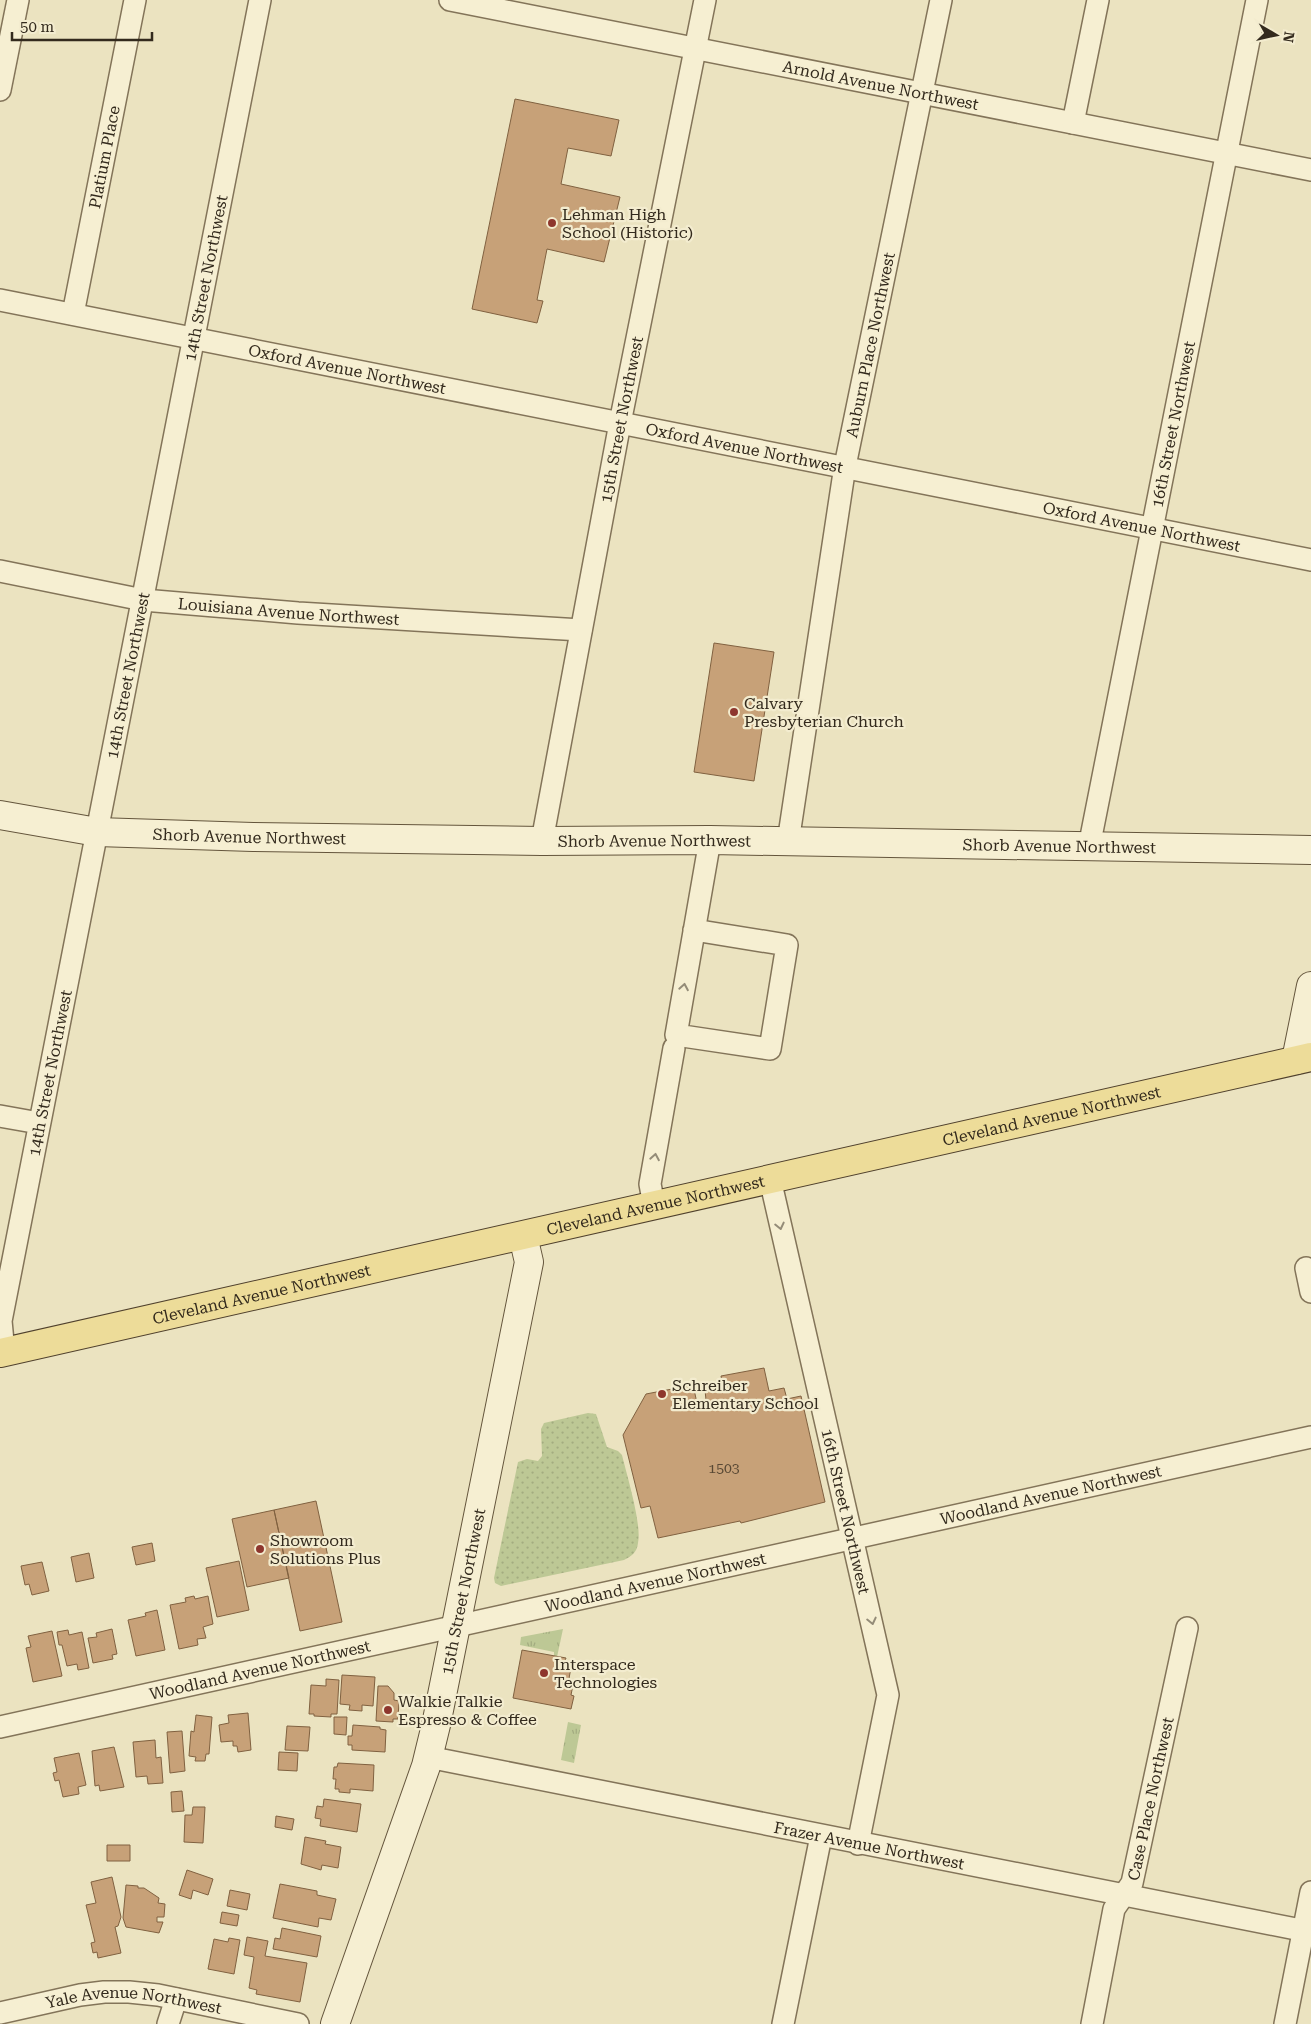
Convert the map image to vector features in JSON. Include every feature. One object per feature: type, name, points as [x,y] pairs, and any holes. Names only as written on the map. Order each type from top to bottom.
[{"type":"main road","name":"Cleveland Avenue Northwest","points":[[2,1352],[1304,1059]]},
{"type":"street","points":[[0,90],[18,0]]},
{"type":"street","name":"Platium Place","points":[[73,314],[135,0]]},
{"type":"street","name":"14th Street Northwest","points":[[2,1352],[1,1321],[144,600],[260,0]]},
{"type":"street","name":"Arnold Avenue Northwest","points":[[450,0],[1311,170]]},
{"type":"street","name":"15th Street Northwest","points":[[542,841],[620,423],[705,0]]},
{"type":"street","name":"Auburn Place Northwest","points":[[788,842],[845,466],[941,0]]},
{"type":"street","points":[[1073,123],[1098,0]]},
{"type":"street","name":"16th Street Northwest","points":[[1089,847],[1257,0]]},
{"type":"street","name":"Oxford Avenue Northwest","points":[[0,300],[845,466],[1311,560]]},
{"type":"street","name":"Louisiana Avenue Northwest","points":[[0,572],[144,600],[581,630]]},
{"type":"street","name":"Shorb Avenue Northwest","points":[[0,815],[97,832],[253,837],[542,841],[710,840],[1311,850]]},
{"type":"street","points":[[654,1205],[650,1184],[710,840]]},
{"type":"street","points":[[675,1042],[770,1049],[787,945],[694,930]]},
{"type":"street","points":[[1304,1059],[1311,986]]},
{"type":"street","points":[[0,1116],[39,1123]]},
{"type":"street","name":"16th Street Northwest","points":[[770,1179],[888,1695],[858,1844]]},
{"type":"street","name":"15th Street Northwest","points":[[335,2024],[428,1756],[457,1625],[529,1262],[523,1236]]},
{"type":"street","points":[[1306,1268],[1311,1292]]},
{"type":"street","name":"Woodland Avenue Northwest","points":[[0,1727],[1311,1437]]},
{"type":"street","name":"Case Place Northwest","points":[[1092,2024],[1114,1910],[1132,1883],[1187,1628]]},
{"type":"street","name":"Frazer Avenue Northwest","points":[[428,1756],[858,1844],[1124,1894],[1307,1931]]},
{"type":"street","points":[[783,2024],[821,1836]]},
{"type":"street","points":[[1285,2024],[1307,1931],[1311,1892]]},
{"type":"street","name":"Yale Avenue Northwest","points":[[0,2013],[104,1992],[129,1992],[176,1999],[298,2024]]},
{"type":"street","points":[[168,2024],[176,1999]]},
{"type":"green space","points":[[588,1413],[596,1414],[607,1447],[618,1451],[622,1455],[638,1524],[639,1535],[635,1551],[624,1560],[501,1586],[495,1583],[494,1578],[518,1462],[527,1459],[538,1461],[542,1456],[541,1429],[544,1423]]},
{"type":"green space","points":[[563,1629],[557,1657],[554,1656],[554,1652],[520,1645],[521,1637]]},
{"type":"green space","points":[[568,1722],[581,1725],[574,1763],[561,1760]]},
{"type":"building","name":"Lehman High School (Historic)","points":[[515,99],[619,120],[611,156],[568,148],[561,184],[620,197],[604,262],[547,249],[537,300],[543,301],[537,323],[472,309]]},
{"type":"building","name":"Calvary Presbyterian Church","points":[[714,643],[774,652],[754,781],[694,772]]},
{"type":"building","name":"Schreiber Elementary School","points":[[764,1368],[769,1391],[784,1388],[787,1399],[801,1396],[825,1502],[741,1523],[740,1521],[658,1538],[650,1506],[641,1508],[623,1435],[646,1394],[693,1385],[697,1403],[706,1400],[705,1390],[723,1386],[721,1376]]},
{"type":"building","points":[[316,1501],[342,1622],[300,1631],[274,1510]]},
{"type":"building","name":"Showroom Solutions Plus","points":[[274,1510],[289,1578],[247,1587],[232,1519]]},
{"type":"building","points":[[152,1543],[155,1561],[136,1565],[132,1547]]},
{"type":"building","points":[[89,1553],[94,1578],[76,1582],[71,1557]]},
{"type":"building","points":[[239,1561],[249,1610],[217,1617],[206,1568]]},
{"type":"building","points":[[42,1562],[49,1591],[32,1595],[29,1584],[25,1585],[21,1566]]},
{"type":"building","points":[[194,1596],[195,1599],[208,1596],[213,1624],[203,1627],[206,1638],[197,1639],[198,1645],[179,1649],[170,1605],[186,1602],[185,1598]]},
{"type":"building","points":[[157,1610],[165,1650],[136,1656],[128,1620],[146,1616],[145,1613]]},
{"type":"building","points":[[112,1629],[117,1654],[112,1655],[113,1659],[93,1663],[88,1638],[97,1637],[96,1633]]},
{"type":"building","points":[[68,1630],[69,1635],[82,1632],[89,1668],[78,1670],[77,1664],[67,1666],[62,1645],[59,1645],[57,1632]]},
{"type":"building","points":[[52,1631],[62,1676],[33,1682],[26,1648],[31,1647],[28,1636]]},
{"type":"building","name":"Interspace Technologies","points":[[522,1650],[566,1658],[565,1661],[572,1662],[568,1684],[573,1685],[571,1695],[574,1696],[571,1709],[513,1698]]},
{"type":"building","points":[[342,1675],[375,1677],[373,1706],[362,1705],[362,1711],[349,1710],[350,1705],[340,1704]]},
{"type":"building","points":[[326,1679],[339,1680],[337,1714],[331,1714],[331,1717],[309,1714],[311,1685],[326,1686]]},
{"type":"building","name":"Walkie Talkie Espresso & Coffee","points":[[378,1686],[388,1686],[394,1693],[394,1700],[399,1701],[398,1719],[393,1719],[393,1722],[376,1721]]},
{"type":"building","points":[[248,1713],[251,1750],[238,1752],[237,1746],[233,1746],[233,1741],[221,1742],[219,1725],[229,1723],[228,1715]]},
{"type":"building","points":[[196,1715],[212,1717],[209,1754],[206,1754],[205,1761],[195,1761],[196,1757],[189,1756],[191,1731],[194,1732]]},
{"type":"building","points":[[334,1717],[347,1717],[346,1735],[334,1734]]},
{"type":"building","points":[[353,1725],[380,1727],[380,1729],[386,1730],[385,1752],[352,1750],[352,1745],[348,1745],[348,1736],[352,1736]]},
{"type":"building","points":[[287,1726],[310,1727],[308,1751],[285,1750]]},
{"type":"building","points":[[182,1731],[185,1771],[170,1773],[167,1732]]},
{"type":"building","points":[[155,1740],[156,1758],[161,1757],[163,1783],[148,1784],[147,1776],[136,1777],[133,1742]]},
{"type":"building","points":[[114,1747],[124,1787],[100,1791],[99,1785],[95,1786],[92,1751]]},
{"type":"building","points":[[279,1752],[298,1753],[297,1771],[278,1770]]},
{"type":"building","points":[[79,1753],[86,1785],[78,1787],[79,1794],[63,1797],[59,1780],[55,1781],[53,1773],[57,1772],[54,1758]]},
{"type":"building","points":[[338,1763],[374,1765],[373,1791],[350,1789],[350,1793],[339,1792],[339,1789],[335,1789],[336,1779],[333,1779],[334,1767],[337,1767]]},
{"type":"building","points":[[182,1791],[184,1811],[172,1812],[171,1792]]},
{"type":"building","points":[[324,1799],[361,1804],[357,1832],[320,1826],[321,1819],[315,1818],[317,1806],[323,1807]]},
{"type":"building","points":[[193,1807],[205,1807],[203,1843],[184,1842],[185,1815],[192,1815]]},
{"type":"building","points":[[276,1816],[294,1819],[292,1830],[275,1827]]},
{"type":"building","points":[[305,1837],[326,1841],[325,1844],[341,1847],[338,1868],[322,1865],[321,1870],[301,1864]]},
{"type":"building","points":[[107,1845],[130,1845],[130,1861],[107,1861]]},
{"type":"building","points":[[187,1870],[213,1879],[208,1895],[193,1890],[191,1899],[179,1895]]},
{"type":"building","points":[[112,1877],[121,1917],[118,1926],[115,1927],[121,1953],[98,1958],[97,1952],[93,1953],[91,1943],[95,1942],[86,1905],[96,1903],[91,1882]]},
{"type":"building","points":[[280,1884],[317,1891],[317,1895],[336,1899],[331,1920],[319,1918],[318,1927],[273,1918]]},
{"type":"building","points":[[126,1885],[144,1888],[159,1898],[158,1903],[165,1904],[164,1917],[157,1917],[157,1922],[163,1922],[159,1933],[126,1927],[123,1918]]},
{"type":"building","points":[[230,1890],[250,1894],[247,1910],[227,1906]]},
{"type":"building","points":[[222,1912],[239,1915],[237,1926],[220,1923]]},
{"type":"building","points":[[282,1928],[321,1936],[317,1957],[273,1949],[275,1938],[280,1939]]},
{"type":"building","points":[[247,1937],[268,1941],[265,1956],[307,1963],[300,2002],[256,1994],[257,1990],[249,1988],[254,1957],[244,1955]]},
{"type":"building","points":[[229,1938],[240,1940],[234,1974],[208,1969],[214,1939],[228,1942]]},
{"type":"place","name":"Lehman High School (Historic)","points":[[552,223]]},
{"type":"place","name":"Calvary Presbyterian Church","points":[[734,712]]},
{"type":"place","name":"Schreiber Elementary School","points":[[662,1394]]},
{"type":"place","name":"Showroom Solutions Plus","points":[[260,1549]]},
{"type":"place","name":"Interspace Technologies","points":[[544,1673]]},
{"type":"place","name":"Walkie Talkie Espresso & Coffee","points":[[388,1710]]}]
